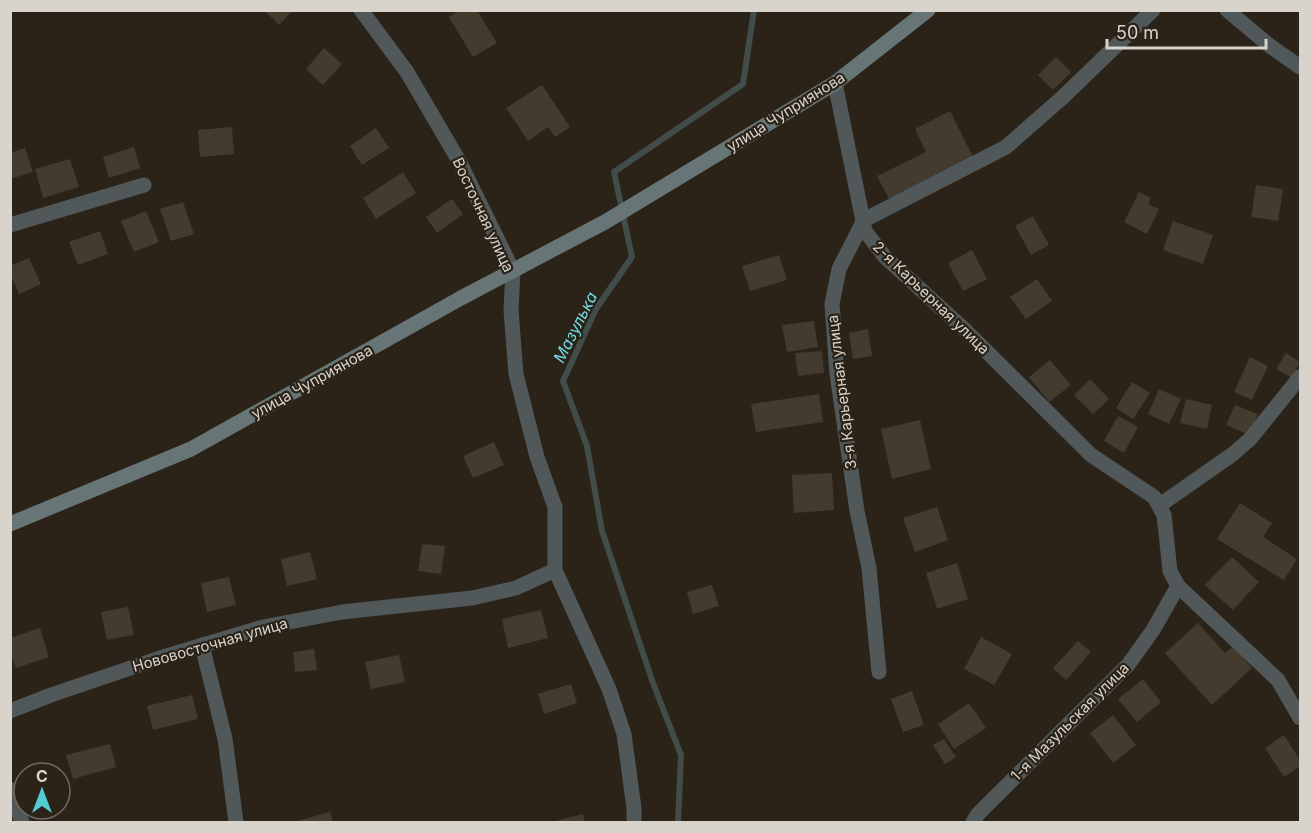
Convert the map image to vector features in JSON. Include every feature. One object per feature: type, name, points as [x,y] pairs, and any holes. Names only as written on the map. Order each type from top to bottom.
[{"type":"street","name":"Восточная улица","points":[[362,10],[407,72],[459,161],[513,271],[511,310],[516,374],[537,457],[555,507],[555,570],[609,689],[624,734],[634,822]]},
{"type":"street","name":"улица Чуприянова","points":[[10,524],[191,449],[605,222],[835,83],[928,10]]},
{"type":"street","points":[[835,83],[851,168],[864,220],[1006,147],[1064,97],[1153,10]]},
{"type":"street","points":[[1227,10],[1269,46],[1300,67]]},
{"type":"street","points":[[10,225],[144,185]]},
{"type":"street","name":"2-я Карьерная улица","points":[[864,220],[865,231],[873,244],[901,272],[964,329],[1091,455],[1154,497],[1160,506]]},
{"type":"street","name":"3-я Карьерная улица","points":[[864,220],[839,269],[832,304],[837,374],[857,512],[869,568],[879,672]]},
{"type":"street","points":[[1300,377],[1250,439],[1233,454],[1160,506],[1164,515],[1170,571],[1178,586],[1278,680],[1300,718]]},
{"type":"street","name":"Нововосточная улица","points":[[10,711],[51,695],[263,627],[342,612],[471,598],[516,588],[555,570]]},
{"type":"street","name":"1-я Мазульская улица","points":[[973,822],[978,814],[1128,665],[1153,630],[1178,586]]},
{"type":"street","points":[[202,645],[225,740],[236,822]]},
{"type":"street","points":[[10,789],[22,822]]},
{"type":"building","points":[[264,10],[293,10],[279,25]]},
{"type":"building","points":[[459,10],[477,10],[497,43],[473,57],[449,17]]},
{"type":"building","points":[[324,48],[342,64],[323,85],[306,69]]},
{"type":"building","points":[[1056,57],[1071,72],[1053,90],[1038,75]]},
{"type":"building","points":[[542,85],[570,127],[555,137],[548,127],[528,141],[506,108]]},
{"type":"building","points":[[950,111],[973,157],[889,199],[877,176],[926,152],[915,129]]},
{"type":"building","points":[[232,127],[234,154],[200,157],[198,130]]},
{"type":"building","points":[[376,128],[389,148],[362,165],[350,146]]},
{"type":"building","points":[[134,147],[140,168],[109,178],[103,157]]},
{"type":"building","points":[[25,148],[33,172],[10,179],[10,153]]},
{"type":"building","points":[[70,159],[79,187],[43,198],[35,169]]},
{"type":"building","points":[[403,172],[416,193],[376,219],[363,198]]},
{"type":"building","points":[[1256,185],[1283,189],[1278,221],[1251,217]]},
{"type":"building","points":[[1139,192],[1151,198],[1148,204],[1159,209],[1147,234],[1124,222]]},
{"type":"building","points":[[452,199],[463,214],[437,233],[426,217]]},
{"type":"building","points":[[183,202],[194,234],[171,241],[160,209]]},
{"type":"building","points":[[146,211],[159,242],[134,252],[121,221]]},
{"type":"building","points":[[1033,216],[1049,245],[1031,255],[1015,226]]},
{"type":"building","points":[[1173,221],[1213,235],[1203,264],[1163,250]]},
{"type":"building","points":[[100,231],[108,254],[78,265],[69,242]]},
{"type":"building","points":[[972,250],[987,279],[963,291],[948,263]]},
{"type":"building","points":[[779,255],[787,280],[750,291],[742,266]]},
{"type":"building","points":[[29,258],[41,284],[19,294],[10,274],[10,266]]},
{"type":"building","points":[[1037,279],[1052,301],[1026,319],[1010,297]]},
{"type":"building","points":[[814,321],[818,347],[787,352],[782,325]]},
{"type":"building","points":[[868,329],[872,356],[853,359],[849,333]]},
{"type":"building","points":[[822,351],[824,373],[798,376],[795,353]]},
{"type":"building","points":[[1286,353],[1300,362],[1292,378],[1276,369]]},
{"type":"building","points":[[1250,357],[1268,366],[1252,400],[1234,392]]},
{"type":"building","points":[[1050,360],[1071,385],[1049,402],[1029,377]]},
{"type":"building","points":[[1090,379],[1109,399],[1093,414],[1074,395]]},
{"type":"building","points":[[1132,382],[1150,393],[1133,419],[1116,408]]},
{"type":"building","points":[[1159,389],[1181,399],[1169,424],[1148,414]]},
{"type":"building","points":[[819,394],[823,422],[756,432],[751,404]]},
{"type":"building","points":[[1186,399],[1212,405],[1207,429],[1180,423]]},
{"type":"building","points":[[1235,405],[1258,414],[1249,435],[1226,425]]},
{"type":"building","points":[[1118,416],[1138,427],[1124,453],[1104,441]]},
{"type":"building","points":[[920,420],[931,469],[892,479],[881,429]]},
{"type":"building","points":[[494,442],[504,465],[473,478],[463,456]]},
{"type":"building","points":[[832,473],[834,510],[794,513],[792,475]]},
{"type":"building","points":[[1240,503],[1272,523],[1263,537],[1297,559],[1284,580],[1217,539]]},
{"type":"building","points":[[937,507],[948,540],[915,552],[903,518]]},
{"type":"building","points":[[422,544],[445,546],[441,574],[418,571]]},
{"type":"building","points":[[310,552],[317,579],[287,586],[281,559]]},
{"type":"building","points":[[1232,557],[1259,582],[1233,610],[1205,585]]},
{"type":"building","points":[[957,563],[968,599],[937,609],[926,573]]},
{"type":"building","points":[[229,577],[236,605],[207,612],[201,583]]},
{"type":"building","points":[[712,585],[719,606],[693,614],[687,592]]},
{"type":"building","points":[[128,607],[134,635],[107,640],[101,612]]},
{"type":"building","points":[[541,610],[548,638],[508,648],[502,619]]},
{"type":"building","points":[[1198,623],[1225,653],[1233,647],[1252,668],[1212,705],[1165,653]]},
{"type":"building","points":[[40,628],[49,657],[16,668],[10,653],[10,638]]},
{"type":"building","points":[[981,637],[1012,654],[994,685],[964,669]]},
{"type":"building","points":[[1078,641],[1091,652],[1066,680],[1053,668]]},
{"type":"building","points":[[314,649],[317,670],[295,672],[293,652]]},
{"type":"building","points":[[399,655],[405,682],[371,689],[365,662]]},
{"type":"building","points":[[1143,679],[1161,702],[1137,722],[1118,699]]},
{"type":"building","points":[[571,684],[577,703],[544,714],[538,694]]},
{"type":"building","points":[[912,691],[924,725],[903,732],[891,699]]},
{"type":"building","points":[[192,695],[198,719],[153,730],[147,706]]},
{"type":"building","points":[[969,703],[986,728],[954,749],[938,724]]},
{"type":"building","points":[[1113,715],[1136,745],[1113,763],[1090,733]]},
{"type":"building","points":[[1284,735],[1300,760],[1300,766],[1284,777],[1265,748]]},
{"type":"building","points":[[944,739],[956,757],[945,764],[933,745]]},
{"type":"building","points":[[110,744],[116,767],[73,779],[72,761],[68,761],[66,755]]},
{"type":"building","points":[[330,812],[333,822],[293,822]]},
{"type":"building","points":[[583,814],[585,822],[551,822]]},
{"type":"waterway","name":"Мазулька","points":[[678,822],[681,755],[653,683],[602,531],[587,446],[563,381],[596,309],[632,257],[614,172],[743,84],[754,10]]}]
